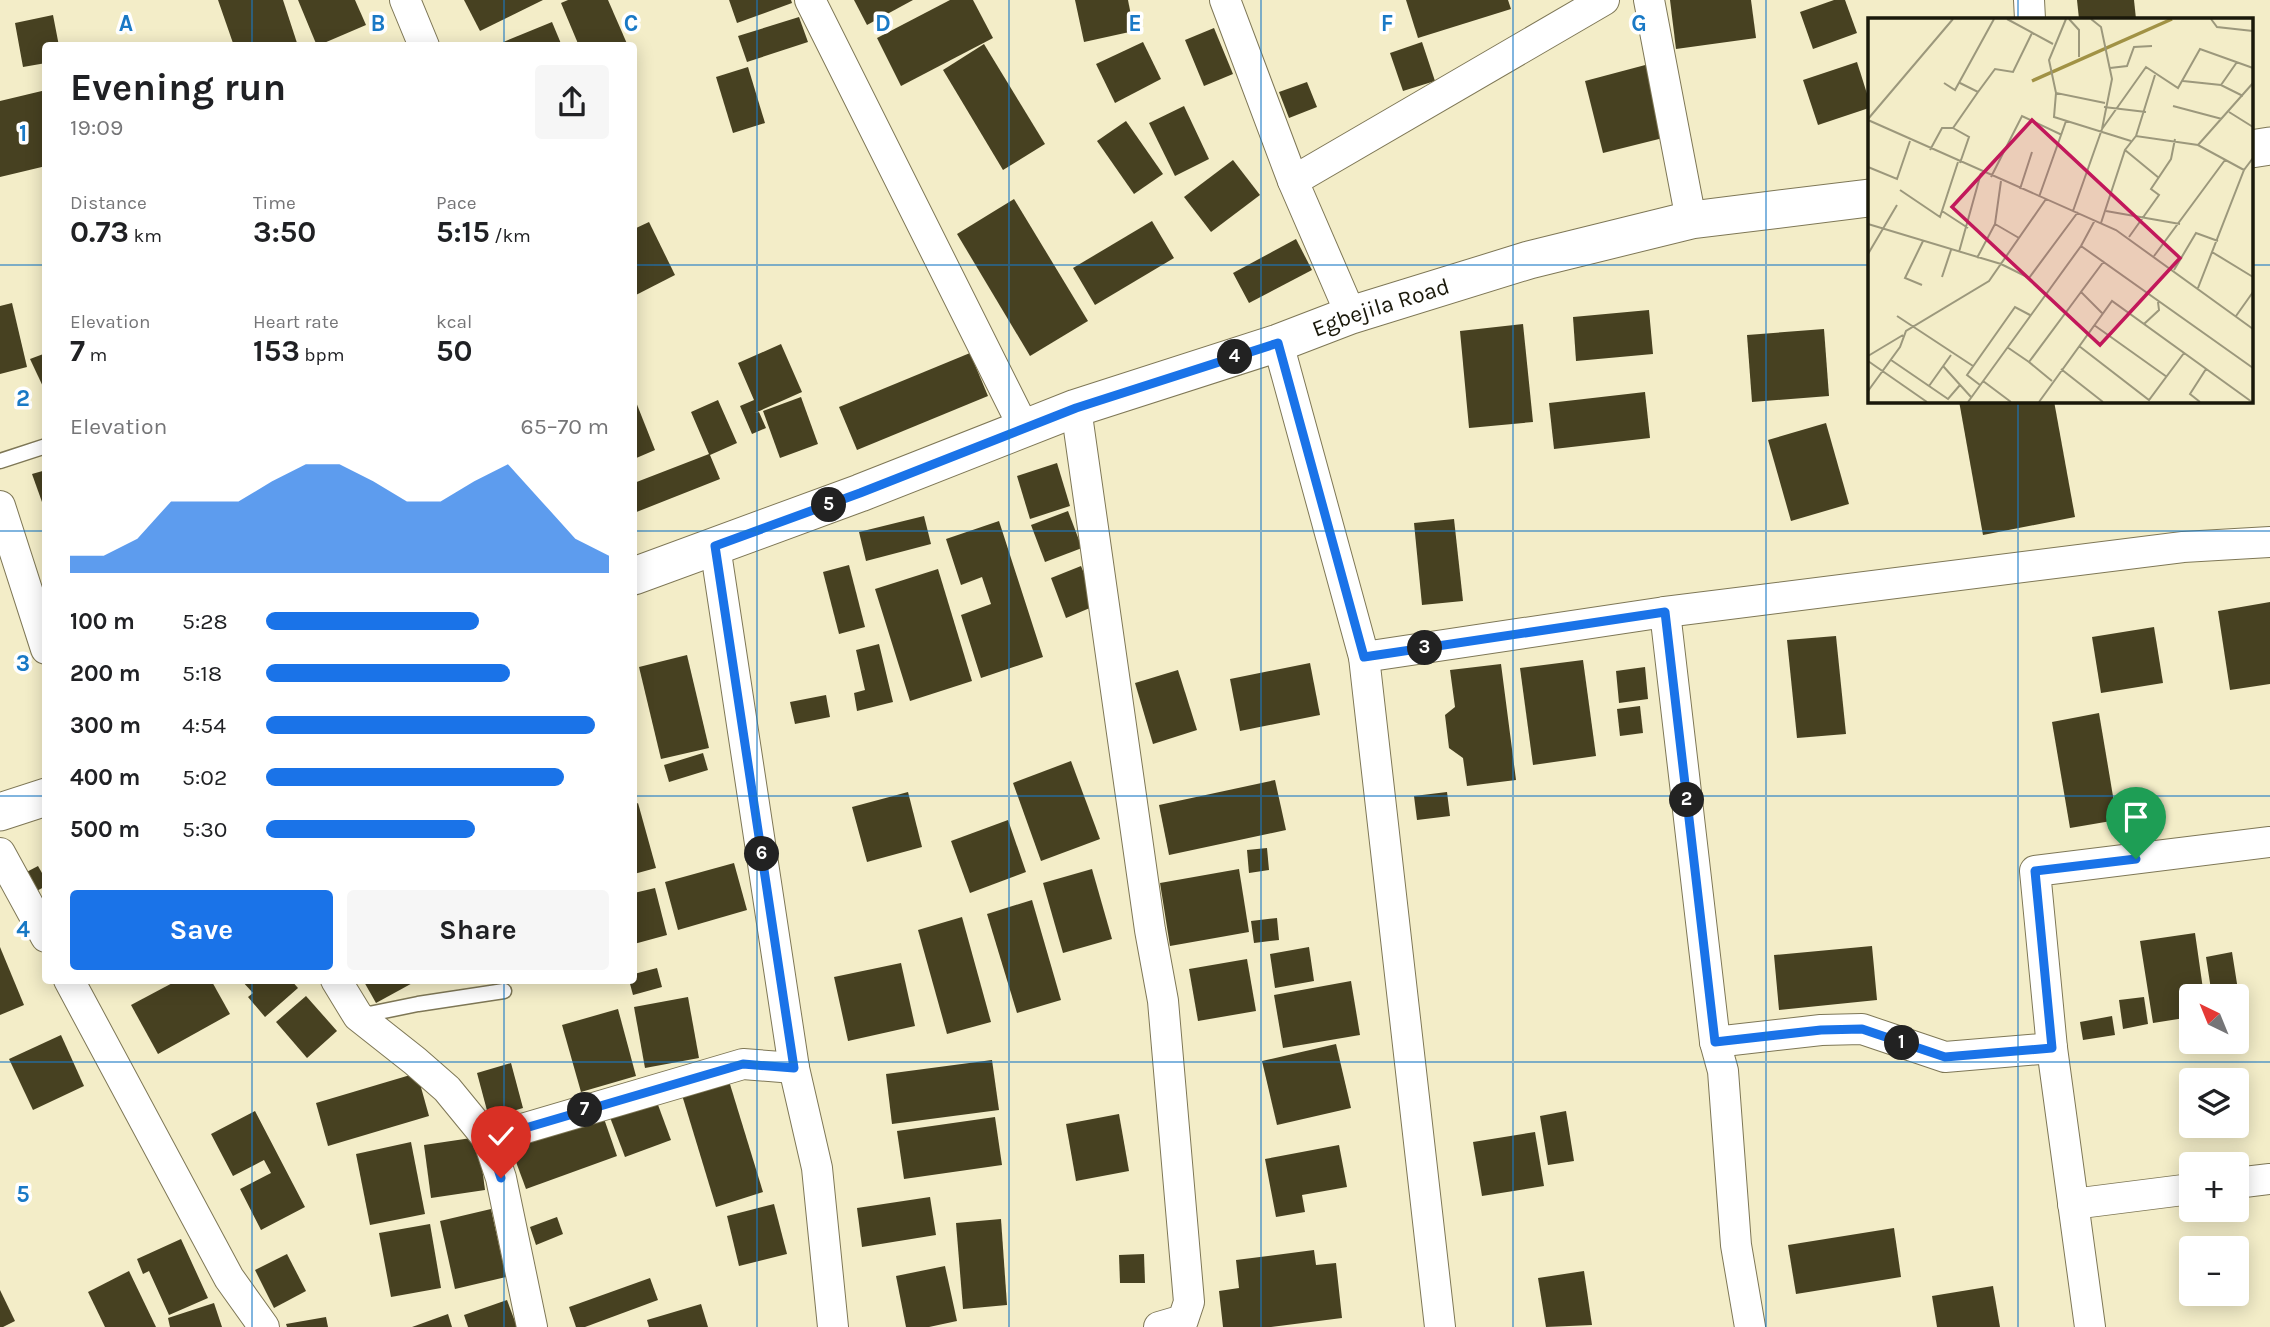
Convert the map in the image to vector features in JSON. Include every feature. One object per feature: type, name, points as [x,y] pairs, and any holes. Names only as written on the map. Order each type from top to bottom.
[{"type":"street","points":[[405,0],[422,42]]},
{"type":"street","points":[[810,0],[1024,428]]},
{"type":"street","points":[[1225,0],[1293,181],[1351,315]]},
{"type":"street","points":[[1293,181],[1604,0]]},
{"type":"street","points":[[1649,0],[1691,220]]},
{"type":"street","points":[[2029,0],[2030,18]]},
{"type":"street","points":[[2252,149],[2270,146]]},
{"type":"street","name":"Egbejila Road","points":[[637,568],[715,546],[860,493],[1076,408],[1278,343],[1351,315],[1529,260],[1691,220],[1868,198]]},
{"type":"street","points":[[1278,343],[1364,657],[1440,1327]]},
{"type":"street","points":[[1076,408],[1150,930],[1163,1002],[1189,1302],[1183,1320],[1159,1327]]},
{"type":"street","points":[[0,506],[42,637]]},
{"type":"street","points":[[1364,657],[1665,612],[2183,547],[2270,542]]},
{"type":"street","points":[[715,546],[794,1068],[817,1168],[833,1327]]},
{"type":"street","points":[[1665,612],[1715,1042],[1723,1070],[1736,1245],[1749,1327]]},
{"type":"street","points":[[0,813],[42,798]]},
{"type":"street","points":[[2090,1327],[2052,1048],[2035,871],[2270,842]]},
{"type":"street","points":[[0,853],[42,930]]},
{"type":"street","points":[[71,984],[229,1278],[264,1327]]},
{"type":"street","points":[[338,984],[358,1016],[415,1060],[447,1089],[488,1139],[501,1178],[532,1327]]},
{"type":"street","points":[[1715,1042],[1821,1030],[1862,1029],[1945,1057],[2052,1048]]},
{"type":"street","points":[[488,1139],[743,1064],[794,1068]]},
{"type":"street","points":[[2249,1181],[2270,1179]]},
{"type":"street","points":[[2073,1204],[2179,1191]]},
{"type":"lane","points":[[0,461],[42,447]]},
{"type":"lane","points":[[358,1016],[504,991]]},
{"type":"building","points":[[218,0],[283,0],[297,42],[233,42]]},
{"type":"building","points":[[298,0],[355,0],[366,25],[326,42],[315,42]]},
{"type":"building","points":[[464,0],[543,0],[480,31]]},
{"type":"building","points":[[568,0],[608,0],[626,42],[577,42],[561,3]]},
{"type":"building","points":[[729,0],[791,0],[792,3],[737,23]]},
{"type":"building","points":[[854,0],[913,0],[867,25]]},
{"type":"building","points":[[950,0],[973,0],[993,38],[901,86],[877,38]]},
{"type":"building","points":[[1075,0],[1128,0],[1134,31],[1084,42]]},
{"type":"building","points":[[1406,0],[1508,0],[1511,9],[1418,38]]},
{"type":"building","points":[[1670,0],[1751,0],[1756,38],[1676,49]]},
{"type":"building","points":[[1834,0],[1845,0],[1857,33],[1813,49],[1800,12]]},
{"type":"building","points":[[2077,0],[2134,0],[2136,18],[2079,18]]},
{"type":"building","points":[[53,15],[58,42],[42,42],[42,64],[23,67],[15,23]]},
{"type":"building","points":[[799,17],[808,42],[747,62],[738,36]]},
{"type":"building","points":[[552,22],[560,42],[503,42]]},
{"type":"building","points":[[1214,28],[1233,74],[1204,86],[1185,40]]},
{"type":"building","points":[[1143,42],[1161,79],[1115,103],[1096,64]]},
{"type":"building","points":[[1422,42],[1435,81],[1403,91],[1390,53]]},
{"type":"building","points":[[984,44],[1045,144],[1003,170],[943,70]]},
{"type":"building","points":[[1857,62],[1868,97],[1868,108],[1818,125],[1803,80]]},
{"type":"building","points":[[1649,64],[1667,137],[1603,153],[1585,81]]},
{"type":"building","points":[[748,67],[765,123],[733,133],[716,77]]},
{"type":"building","points":[[1307,82],[1317,107],[1289,118],[1279,92]]},
{"type":"building","points":[[42,91],[42,167],[0,177],[0,101]]},
{"type":"building","points":[[1184,106],[1209,159],[1175,176],[1149,123]]},
{"type":"building","points":[[1126,121],[1163,174],[1134,194],[1097,141]]},
{"type":"building","points":[[1233,160],[1260,195],[1211,232],[1184,197]]},
{"type":"building","points":[[1014,199],[1088,321],[1030,356],[957,234]]},
{"type":"building","points":[[1152,221],[1174,258],[1095,305],[1073,268]]},
{"type":"building","points":[[649,222],[675,275],[637,294],[637,228]]},
{"type":"building","points":[[1296,239],[1312,270],[1249,303],[1233,273]]},
{"type":"building","points":[[12,303],[27,367],[0,374],[0,306]]},
{"type":"building","points":[[1649,310],[1653,354],[1576,361],[1573,317]]},
{"type":"building","points":[[1523,324],[1533,422],[1469,428],[1460,331]]},
{"type":"building","points":[[1824,329],[1829,396],[1752,402],[1747,335]]},
{"type":"building","points":[[781,344],[802,392],[755,413],[759,412],[766,428],[752,434],[740,406],[754,400],[738,363]]},
{"type":"building","points":[[970,353],[988,396],[857,450],[839,407]]},
{"type":"building","points":[[42,354],[42,384],[30,359]]},
{"type":"building","points":[[1645,392],[1650,438],[1554,449],[1549,403]]},
{"type":"building","points":[[801,397],[818,444],[780,458],[763,411]]},
{"type":"building","points":[[718,400],[737,443],[710,455],[720,479],[637,512],[637,482],[709,454],[691,412]]},
{"type":"building","points":[[1959,402],[2054,402],[2075,517],[1983,535]]},
{"type":"building","points":[[637,405],[655,450],[637,458]]},
{"type":"building","points":[[1826,423],[1849,504],[1791,521],[1768,440]]},
{"type":"building","points":[[1057,463],[1070,506],[1030,519],[1017,476]]},
{"type":"building","points":[[42,471],[42,502],[32,474]]},
{"type":"building","points":[[1068,511],[1082,548],[1045,562],[1031,525]]},
{"type":"building","points":[[924,516],[931,544],[866,561],[859,532]]},
{"type":"building","points":[[1454,519],[1463,601],[1422,605],[1414,523]]},
{"type":"building","points":[[999,521],[1043,657],[981,678],[961,615],[991,604],[982,577],[961,585],[946,539]]},
{"type":"building","points":[[849,565],[865,627],[839,634],[823,572]]},
{"type":"building","points":[[1081,566],[1097,605],[1066,618],[1051,578]]},
{"type":"building","points":[[938,569],[972,681],[910,701],[875,589]]},
{"type":"building","points":[[2270,602],[2270,684],[2230,690],[2218,611]]},
{"type":"building","points":[[2154,627],[2163,683],[2101,693],[2092,637]]},
{"type":"building","points":[[1836,636],[1846,734],[1797,738],[1787,640]]},
{"type":"building","points":[[879,644],[893,702],[857,711],[854,693],[865,690],[856,650]]},
{"type":"building","points":[[687,655],[709,748],[661,759],[639,667]]},
{"type":"building","points":[[1583,660],[1596,756],[1533,765],[1520,668]]},
{"type":"building","points":[[1310,663],[1320,715],[1240,731],[1230,679]]},
{"type":"building","points":[[1501,664],[1516,780],[1467,786],[1463,758],[1449,748],[1445,715],[1455,707],[1450,670]]},
{"type":"building","points":[[1645,667],[1648,699],[1619,703],[1616,671]]},
{"type":"building","points":[[1178,670],[1197,730],[1153,744],[1135,683]]},
{"type":"building","points":[[826,695],[830,717],[795,724],[790,702]]},
{"type":"building","points":[[1640,706],[1643,733],[1620,736],[1617,709]]},
{"type":"building","points":[[2099,713],[2117,820],[2070,828],[2052,722]]},
{"type":"building","points":[[703,753],[708,770],[669,782],[664,765]]},
{"type":"building","points":[[1071,761],[1100,839],[1041,861],[1013,783]]},
{"type":"building","points":[[1275,780],[1286,830],[1169,855],[1159,805]]},
{"type":"building","points":[[908,792],[922,847],[867,862],[852,807]]},
{"type":"building","points":[[1447,792],[1450,816],[1417,820],[1414,796]]},
{"type":"building","points":[[637,804],[656,868],[637,873]]},
{"type":"building","points":[[1008,820],[1026,872],[970,893],[951,841]]},
{"type":"building","points":[[1267,848],[1269,870],[1249,873],[1247,850]]},
{"type":"building","points":[[734,863],[747,910],[678,930],[665,882]]},
{"type":"building","points":[[38,866],[42,873],[42,888],[29,895],[19,876]]},
{"type":"building","points":[[1092,869],[1112,939],[1063,953],[1043,883]]},
{"type":"building","points":[[1239,869],[1249,932],[1170,946],[1160,883]]},
{"type":"building","points":[[655,888],[667,935],[637,943],[637,892]]},
{"type":"building","points":[[1032,900],[1061,1000],[1017,1013],[987,914]]},
{"type":"building","points":[[962,917],[991,1022],[947,1034],[918,930]]},
{"type":"building","points":[[1277,918],[1279,940],[1254,943],[1251,921]]},
{"type":"building","points":[[2195,933],[2202,984],[2179,984],[2179,1019],[2153,1023],[2140,941]]},
{"type":"building","points":[[1872,946],[1877,1000],[1779,1010],[1774,955]]},
{"type":"building","points":[[0,947],[24,1005],[0,1015]]},
{"type":"building","points":[[1309,947],[1314,981],[1275,988],[1270,954]]},
{"type":"building","points":[[2232,952],[2237,984],[2210,984],[2206,957]]},
{"type":"building","points":[[1247,959],[1256,1011],[1198,1021],[1189,969]]},
{"type":"building","points":[[901,963],[915,1026],[848,1041],[834,977]]},
{"type":"building","points":[[657,968],[662,987],[633,995],[630,984],[637,984],[637,973]]},
{"type":"building","points":[[1351,981],[1360,1035],[1283,1048],[1274,995]]},
{"type":"building","points":[[170,984],[213,984],[230,1014],[158,1054],[131,1005]]},
{"type":"building","points":[[245,984],[294,984],[298,988],[265,1017],[248,997],[253,993]]},
{"type":"building","points":[[365,984],[411,984],[376,1003]]},
{"type":"building","points":[[306,996],[337,1031],[307,1058],[276,1022]]},
{"type":"building","points":[[688,997],[699,1058],[645,1068],[634,1007]]},
{"type":"building","points":[[2144,997],[2148,1024],[2123,1029],[2119,1000]]},
{"type":"building","points":[[618,1009],[636,1076],[581,1092],[562,1025]]},
{"type":"building","points":[[2112,1016],[2115,1035],[2083,1040],[2080,1022]]},
{"type":"building","points":[[61,1035],[84,1086],[33,1110],[9,1059]]},
{"type":"building","points":[[1336,1044],[1351,1108],[1277,1125],[1262,1061]]},
{"type":"building","points":[[992,1060],[999,1110],[892,1124],[886,1074]]},
{"type":"building","points":[[511,1063],[523,1108],[489,1118],[477,1073]]},
{"type":"building","points":[[417,1073],[429,1116],[328,1146],[316,1103]]},
{"type":"building","points":[[729,1081],[763,1192],[716,1207],[682,1095]]},
{"type":"building","points":[[654,1094],[671,1140],[625,1157],[608,1112]]},
{"type":"building","points":[[601,1110],[617,1156],[526,1189],[509,1143]]},
{"type":"building","points":[[255,1111],[305,1207],[261,1230],[240,1189],[271,1173],[264,1160],[233,1176],[211,1134]]},
{"type":"building","points":[[1566,1111],[1574,1161],[1548,1165],[1540,1116]]},
{"type":"building","points":[[1119,1114],[1129,1171],[1076,1181],[1066,1124]]},
{"type":"building","points":[[995,1117],[1002,1165],[904,1179],[897,1131]]},
{"type":"building","points":[[1535,1132],[1544,1186],[1482,1196],[1473,1142]]},
{"type":"building","points":[[478,1137],[485,1190],[431,1198],[424,1145]]},
{"type":"building","points":[[411,1142],[425,1214],[370,1225],[356,1154]]},
{"type":"building","points":[[1339,1145],[1347,1187],[1302,1195],[1305,1212],[1276,1217],[1265,1159]]},
{"type":"building","points":[[930,1197],[936,1235],[862,1247],[857,1208]]},
{"type":"building","points":[[774,1204],[787,1254],[739,1266],[727,1216]]},
{"type":"building","points":[[491,1209],[506,1277],[455,1289],[440,1221]]},
{"type":"building","points":[[557,1217],[563,1234],[536,1245],[530,1227]]},
{"type":"building","points":[[1001,1219],[1007,1305],[963,1309],[956,1223]]},
{"type":"building","points":[[430,1224],[441,1288],[391,1297],[379,1233]]},
{"type":"building","points":[[1894,1228],[1901,1277],[1796,1294],[1788,1245]]},
{"type":"building","points":[[181,1239],[208,1298],[169,1315],[149,1271],[143,1274],[137,1259]]},
{"type":"building","points":[[1314,1250],[1316,1265],[1336,1263],[1342,1318],[1271,1327],[1223,1327],[1219,1291],[1239,1288],[1236,1260]]},
{"type":"building","points":[[287,1254],[306,1291],[274,1308],[255,1270]]},
{"type":"building","points":[[1144,1254],[1145,1283],[1120,1283],[1119,1255]]},
{"type":"building","points":[[945,1266],[957,1321],[929,1327],[906,1327],[896,1276]]},
{"type":"building","points":[[129,1271],[156,1327],[105,1327],[88,1292]]},
{"type":"building","points":[[1584,1271],[1592,1325],[1546,1327],[1538,1278]]},
{"type":"building","points":[[650,1278],[658,1300],[585,1327],[576,1327],[569,1307]]},
{"type":"building","points":[[1993,1286],[2000,1327],[1937,1327],[1932,1296]]},
{"type":"building","points":[[0,1290],[15,1321],[3,1327],[0,1327]]},
{"type":"building","points":[[507,1300],[517,1327],[468,1327],[464,1315]]},
{"type":"building","points":[[214,1303],[222,1327],[170,1327],[168,1318]]},
{"type":"building","points":[[701,1304],[708,1327],[649,1327],[647,1320]]},
{"type":"building","points":[[448,1314],[452,1327],[412,1327]]},
{"type":"building","points":[[326,1317],[328,1327],[287,1327],[286,1324]]},
{"type":"route","points":[[501,1178],[488,1139],[743,1064],[794,1068],[715,546],[860,493],[1076,408],[1278,343],[1364,657],[1665,612],[1715,1042],[1821,1030],[1862,1029],[1945,1057],[2052,1048],[2035,871],[2136,859]]}]
